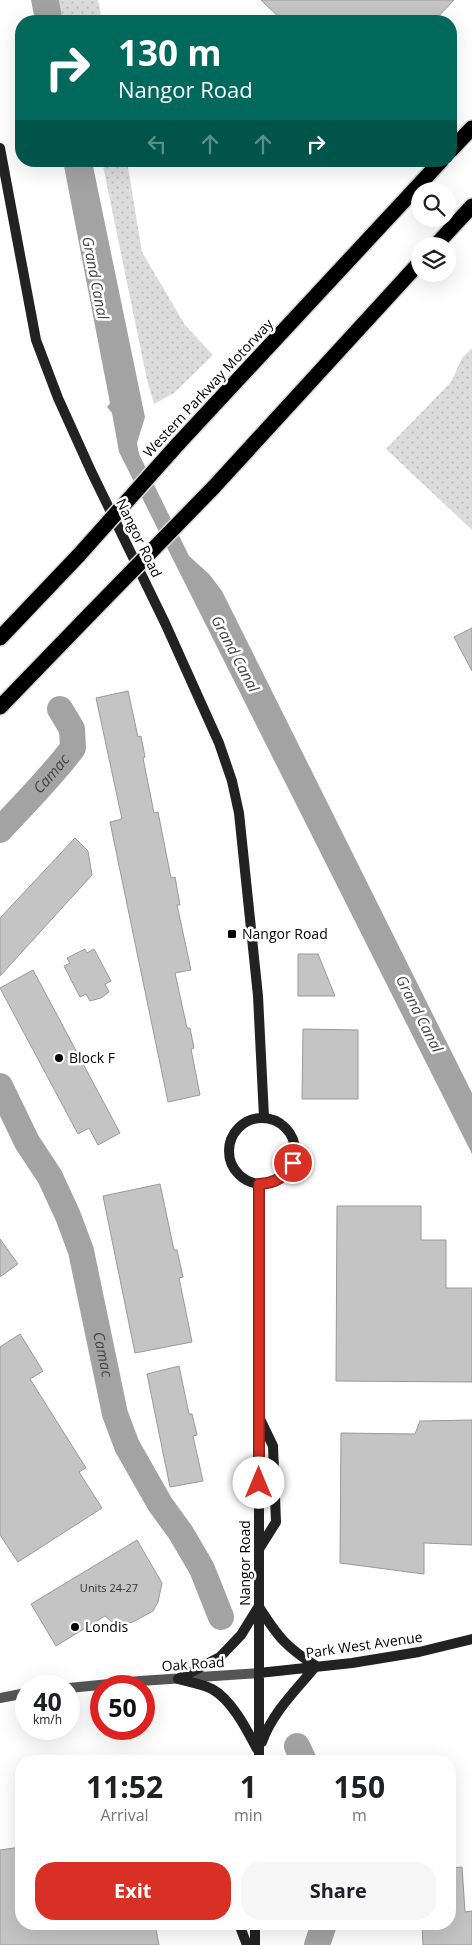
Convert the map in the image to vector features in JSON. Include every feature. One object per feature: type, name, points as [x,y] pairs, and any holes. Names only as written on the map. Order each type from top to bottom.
[{"type":"highway","points":[[457,144],[472,128]]},
{"type":"highway","name":"Western Parkway Motorway","points":[[0,638],[79,555],[178,444],[435,167]]},
{"type":"highway","points":[[443,237],[472,206]]},
{"type":"highway","points":[[0,706],[212,488],[411,272]]},
{"type":"main road","name":"Nangor Road","points":[[0,148],[36,340],[58,398],[91,471],[220,742],[232,781],[239,812],[258,996],[264,1117]]},
{"type":"main road","points":[[264,1117],[274,1119],[287,1128],[294,1142],[295,1152],[293,1163],[284,1176],[270,1183],[259,1184],[247,1181],[238,1174],[232,1164],[229,1153],[230,1142],[235,1131],[243,1123],[253,1118],[264,1117]]},
{"type":"main road","name":"Nangor Road","points":[[259,1184],[259,1755]]},
{"type":"main road","points":[[259,1416],[273,1446],[276,1522],[259,1549]]},
{"type":"main road","points":[[178,1678],[220,1658],[241,1635],[259,1606],[276,1634],[294,1652],[316,1666],[287,1700],[266,1730],[259,1755]]},
{"type":"main road","name":"Park West Avenue","points":[[259,1673],[380,1659],[472,1639]]},
{"type":"main road","points":[[178,1678],[212,1689],[224,1698],[244,1725],[259,1755]]},
{"type":"main road","points":[[241,1930],[247,1945]]},
{"type":"main road","points":[[255,1930],[255,1945]]},
{"type":"street","name":"Oak Road","points":[[80,1687],[259,1673]]},
{"type":"street","points":[[0,1698],[15,1696]]},
{"type":"shaded area","points":[[59,0],[98,0],[101,15],[62,15]]},
{"type":"shaded area","points":[[103,167],[128,167],[142,252],[185,325],[213,355],[174,393],[154,404],[147,380]]},
{"type":"shaded area","points":[[472,348],[472,530],[386,449],[451,382],[462,358]]},
{"type":"water","points":[[31,0],[59,0],[62,15],[34,15]]},
{"type":"water","name":"Grand Canal","points":[[64,167],[93,167],[145,417],[137,443],[139,454],[189,556],[209,574],[222,591],[472,1093],[472,1154],[119,452],[112,413],[107,407],[110,403]]},
{"type":"building","points":[[261,0],[454,0],[440,15],[277,15]]},
{"type":"building","points":[[472,628],[472,671],[454,637]]},
{"type":"building","points":[[128,691],[138,737],[141,736],[145,757],[143,758],[154,813],[158,812],[171,878],[175,877],[180,905],[177,905],[191,970],[175,973],[187,1028],[190,1028],[194,1048],[191,1049],[200,1095],[168,1102],[110,822],[122,819],[96,698]]},
{"type":"building","points":[[75,838],[88,851],[92,875],[0,976],[0,918]]},
{"type":"building","points":[[85,949],[87,953],[94,949],[111,981],[105,984],[109,992],[101,998],[90,1001],[86,994],[80,997],[64,966],[70,963],[67,958]]},
{"type":"building","points":[[298,954],[318,954],[335,996],[298,996]]},
{"type":"building","name":"Block F","points":[[33,970],[120,1133],[98,1145],[89,1128],[78,1134],[0,988]]},
{"type":"building","points":[[303,1029],[358,1030],[358,1099],[302,1099]]},
{"type":"building","points":[[160,1184],[174,1250],[177,1250],[183,1277],[179,1278],[192,1342],[135,1353],[103,1196]]},
{"type":"building","points":[[337,1206],[421,1206],[421,1240],[446,1240],[446,1288],[472,1288],[472,1382],[336,1381]]},
{"type":"building","points":[[0,1239],[18,1264],[0,1277]]},
{"type":"building","points":[[20,1334],[43,1371],[30,1379],[86,1468],[79,1472],[102,1508],[18,1562],[0,1535],[0,1347]]},
{"type":"building","points":[[179,1366],[189,1414],[192,1414],[197,1435],[193,1436],[203,1481],[170,1487],[147,1374]]},
{"type":"building","points":[[472,1420],[472,1545],[424,1543],[424,1574],[340,1563],[341,1433],[415,1434],[420,1421]]},
{"type":"building","points":[[137,1540],[162,1583],[158,1602],[153,1611],[133,1622],[124,1624],[113,1623],[105,1616],[56,1646],[31,1604]]},
{"type":"building","points":[[15,1848],[15,1930],[156,1930],[159,1945],[0,1945],[0,1850]]},
{"type":"building","points":[[462,1867],[465,1912],[472,1911],[472,1945],[423,1945],[422,1930],[456,1930],[456,1868]]},
{"type":"waterway","name":"Camac","points":[[0,830],[47,780],[73,748],[72,729],[60,709]]},
{"type":"waterway","name":"Camac","points":[[0,1086],[27,1142],[50,1177],[68,1216],[81,1251],[115,1414],[127,1446],[160,1504],[181,1533],[202,1569],[221,1617]]},
{"type":"waterway","name":"Camac","points":[[297,1746],[301,1755]]},
{"type":"waterway","name":"Camac","points":[[317,1945],[322,1930]]},
{"type":"place","name":"Nangor Road","points":[[232,934]]},
{"type":"place","name":"Block F","points":[[59,1058]]},
{"type":"place","name":"Londis","points":[[75,1627]]},
{"type":"route","points":[[259,1483],[259,1184],[270,1183],[280,1179],[288,1172],[293,1163]]}]
